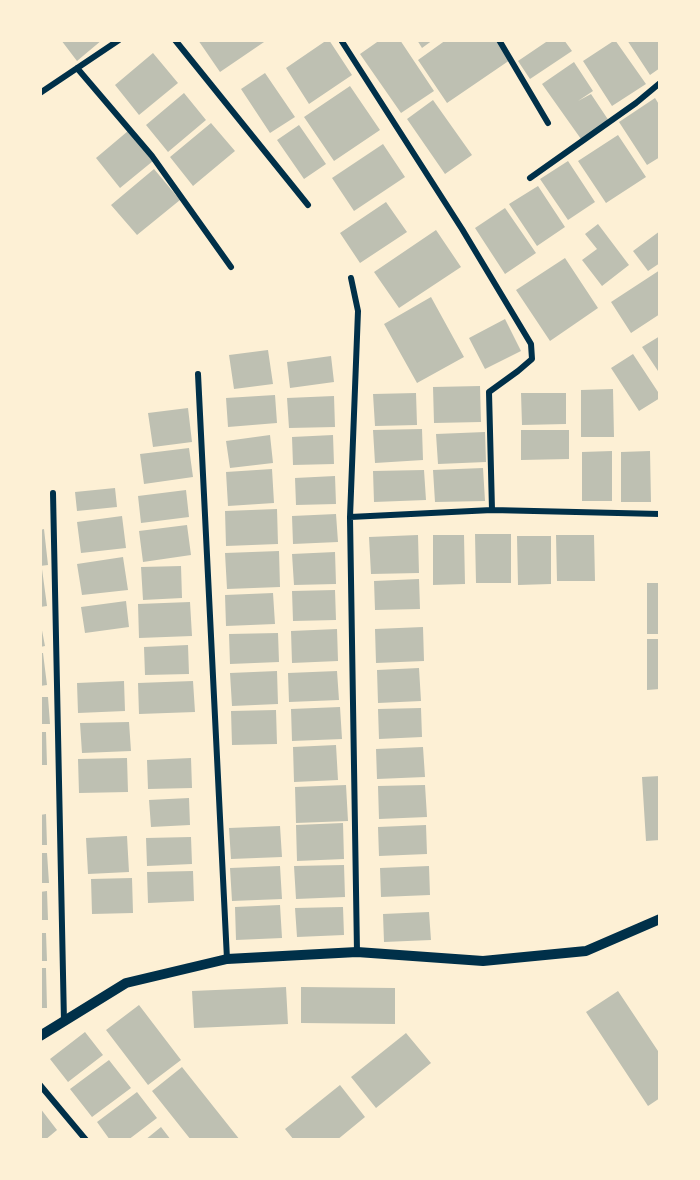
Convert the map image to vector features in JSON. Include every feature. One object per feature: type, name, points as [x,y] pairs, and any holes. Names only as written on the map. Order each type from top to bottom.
[{"type":"street","points":[[40,93],[119,40]]},
{"type":"street","points":[[175,40],[308,205]]},
{"type":"street","points":[[341,40],[462,229],[531,344],[532,359],[489,392],[492,510]]},
{"type":"street","points":[[499,40],[548,123]]},
{"type":"street","points":[[77,68],[152,156],[231,267]]},
{"type":"street","points":[[530,178],[636,103],[660,83]]},
{"type":"street","points":[[351,278],[358,311],[350,517],[357,952]]},
{"type":"street","points":[[198,374],[227,959]]},
{"type":"street","points":[[53,493],[64,1023]]},
{"type":"street","points":[[350,517],[492,510],[660,514]]},
{"type":"street","points":[[40,1036],[126,983],[227,959],[357,952],[483,961],[586,951],[660,919]]},
{"type":"street","points":[[40,1085],[86,1140]]},
{"type":"building","points":[[61,40],[102,40],[77,61]]},
{"type":"building","points":[[198,40],[267,40],[220,72]]},
{"type":"building","points":[[327,40],[352,75],[309,104],[286,68]]},
{"type":"building","points":[[380,40],[400,40],[434,91],[401,113],[360,54]]},
{"type":"building","points":[[417,40],[433,40],[422,48]]},
{"type":"building","points":[[446,40],[496,40],[510,60],[447,103],[418,60]]},
{"type":"building","points":[[549,40],[564,40],[572,51],[530,79],[518,61]]},
{"type":"building","points":[[615,40],[646,84],[612,106],[583,61]]},
{"type":"building","points":[[627,40],[660,40],[660,68],[650,75]]},
{"type":"building","points":[[153,53],[178,83],[139,115],[115,85]]},
{"type":"building","points":[[574,62],[593,91],[578,101],[591,94],[609,121],[581,139],[542,84]]},
{"type":"building","points":[[265,73],[295,117],[270,133],[241,89]]},
{"type":"building","points":[[350,86],[380,130],[334,161],[304,117]]},
{"type":"building","points":[[184,93],[206,120],[168,152],[146,125]]},
{"type":"building","points":[[655,98],[660,106],[660,157],[647,165],[619,122]]},
{"type":"building","points":[[433,100],[472,155],[445,174],[407,119]]},
{"type":"building","points":[[211,123],[235,151],[193,186],[170,157]]},
{"type":"building","points":[[299,125],[326,164],[304,179],[277,140]]},
{"type":"building","points":[[128,131],[153,161],[120,188],[96,158]]},
{"type":"building","points":[[618,135],[646,177],[606,203],[578,161]]},
{"type":"building","points":[[383,144],[405,177],[354,211],[332,178]]},
{"type":"building","points":[[568,161],[595,202],[568,220],[540,179]]},
{"type":"building","points":[[154,169],[180,200],[137,235],[111,205]]},
{"type":"building","points":[[538,186],[565,227],[537,246],[509,204]]},
{"type":"building","points":[[386,202],[407,232],[360,263],[340,233]]},
{"type":"building","points":[[505,208],[536,253],[505,274],[475,228]]},
{"type":"building","points":[[598,224],[629,265],[602,286],[582,260],[597,249],[585,234]]},
{"type":"building","points":[[436,230],[461,267],[399,308],[374,272]]},
{"type":"building","points":[[660,231],[660,263],[648,271],[633,251]]},
{"type":"building","points":[[565,258],[598,308],[550,341],[516,290]]},
{"type":"building","points":[[660,270],[660,314],[631,333],[611,302]]},
{"type":"building","points":[[431,297],[464,357],[417,383],[384,324]]},
{"type":"building","points":[[505,319],[521,351],[485,369],[469,338]]},
{"type":"building","points":[[660,336],[660,374],[642,347]]},
{"type":"building","points":[[268,350],[273,384],[234,389],[229,355]]},
{"type":"building","points":[[633,354],[660,395],[660,398],[639,411],[611,368]]},
{"type":"building","points":[[331,356],[334,382],[290,388],[287,362]]},
{"type":"building","points":[[480,386],[481,422],[434,423],[433,387]]},
{"type":"building","points":[[613,389],[614,437],[581,437],[581,390]]},
{"type":"building","points":[[416,393],[417,425],[375,426],[373,394]]},
{"type":"building","points":[[521,393],[566,393],[566,424],[522,425]]},
{"type":"building","points":[[275,395],[277,423],[228,427],[226,398]]},
{"type":"building","points":[[334,396],[335,427],[289,428],[287,398]]},
{"type":"building","points":[[188,408],[192,442],[153,447],[148,413]]},
{"type":"building","points":[[422,429],[423,460],[375,463],[373,430]]},
{"type":"building","points":[[521,430],[569,430],[569,459],[521,460]]},
{"type":"building","points":[[485,432],[486,462],[438,464],[436,434]]},
{"type":"building","points":[[270,435],[273,463],[230,468],[226,441]]},
{"type":"building","points":[[333,435],[334,464],[293,465],[292,437]]},
{"type":"building","points":[[189,448],[193,477],[144,484],[140,454]]},
{"type":"building","points":[[612,451],[612,501],[582,501],[582,452]]},
{"type":"building","points":[[650,451],[651,502],[621,502],[621,452]]},
{"type":"building","points":[[483,468],[485,501],[435,502],[433,470]]},
{"type":"building","points":[[272,469],[274,503],[228,506],[226,472]]},
{"type":"building","points":[[424,470],[426,500],[374,502],[373,471]]},
{"type":"building","points":[[335,476],[336,504],[296,505],[295,478]]},
{"type":"building","points":[[115,488],[117,507],[77,511],[75,492]]},
{"type":"building","points":[[186,490],[189,517],[141,523],[138,496]]},
{"type":"building","points":[[277,509],[278,544],[226,546],[225,511]]},
{"type":"building","points":[[336,514],[338,542],[293,544],[292,516]]},
{"type":"building","points":[[122,516],[126,548],[81,553],[77,522]]},
{"type":"building","points":[[187,525],[191,555],[143,562],[139,531]]},
{"type":"building","points":[[44,529],[48,565],[40,566],[40,530]]},
{"type":"building","points":[[475,534],[511,534],[511,583],[476,583]]},
{"type":"building","points":[[418,535],[419,573],[371,574],[369,537]]},
{"type":"building","points":[[433,535],[464,535],[465,584],[433,585]]},
{"type":"building","points":[[556,535],[594,535],[595,581],[557,581]]},
{"type":"building","points":[[517,536],[551,536],[551,584],[518,585]]},
{"type":"building","points":[[279,551],[280,587],[227,589],[225,553]]},
{"type":"building","points":[[335,552],[336,584],[294,585],[292,554]]},
{"type":"building","points":[[123,557],[128,590],[82,595],[77,564]]},
{"type":"building","points":[[181,566],[182,598],[143,600],[141,567]]},
{"type":"building","points":[[42,569],[47,606],[40,607],[40,570]]},
{"type":"building","points":[[419,579],[420,609],[375,610],[374,581]]},
{"type":"building","points":[[647,583],[660,583],[660,634],[647,634]]},
{"type":"building","points":[[335,590],[336,620],[293,621],[292,591]]},
{"type":"building","points":[[273,593],[275,624],[226,626],[225,595]]},
{"type":"building","points":[[126,601],[129,627],[85,633],[81,607]]},
{"type":"building","points":[[190,602],[192,636],[139,638],[138,604]]},
{"type":"building","points":[[40,620],[45,646],[40,647]]},
{"type":"building","points":[[423,627],[424,661],[376,663],[375,629]]},
{"type":"building","points":[[337,629],[338,661],[292,663],[291,631]]},
{"type":"building","points":[[278,633],[279,662],[230,664],[229,634]]},
{"type":"building","points":[[647,639],[660,639],[660,689],[647,690]]},
{"type":"building","points":[[188,645],[189,674],[145,675],[144,647]]},
{"type":"building","points":[[40,653],[43,653],[47,685],[40,686]]},
{"type":"building","points":[[419,668],[421,701],[378,703],[377,670]]},
{"type":"building","points":[[277,671],[278,704],[232,706],[230,673]]},
{"type":"building","points":[[337,671],[339,700],[289,702],[288,673]]},
{"type":"building","points":[[124,681],[125,711],[78,713],[77,683]]},
{"type":"building","points":[[193,681],[195,712],[139,714],[138,683]]},
{"type":"building","points":[[40,697],[48,697],[50,724],[40,724]]},
{"type":"building","points":[[340,707],[342,739],[292,741],[291,709]]},
{"type":"building","points":[[421,708],[422,737],[379,739],[378,709]]},
{"type":"building","points":[[276,710],[277,744],[232,745],[231,711]]},
{"type":"building","points":[[129,722],[131,751],[82,753],[80,723]]},
{"type":"building","points":[[40,732],[46,732],[47,765],[40,765]]},
{"type":"building","points":[[336,745],[338,780],[294,782],[293,747]]},
{"type":"building","points":[[423,747],[425,777],[377,779],[376,749]]},
{"type":"building","points":[[127,758],[128,792],[79,793],[78,759]]},
{"type":"building","points":[[191,758],[192,788],[148,789],[147,760]]},
{"type":"building","points":[[660,776],[660,840],[646,841],[642,777]]},
{"type":"building","points":[[346,785],[348,821],[296,823],[295,787]]},
{"type":"building","points":[[425,785],[427,817],[379,819],[378,786]]},
{"type":"building","points":[[189,798],[190,825],[151,827],[149,800]]},
{"type":"building","points":[[46,814],[47,845],[40,845],[40,815]]},
{"type":"building","points":[[343,823],[344,859],[297,861],[296,825]]},
{"type":"building","points":[[426,825],[427,854],[379,856],[378,827]]},
{"type":"building","points":[[280,826],[282,857],[231,859],[229,828]]},
{"type":"building","points":[[127,836],[129,872],[88,874],[86,838]]},
{"type":"building","points":[[191,837],[192,864],[147,866],[146,838]]},
{"type":"building","points":[[40,853],[47,853],[49,883],[40,883]]},
{"type":"building","points":[[344,865],[345,897],[296,899],[294,866]]},
{"type":"building","points":[[280,866],[282,899],[232,901],[230,868]]},
{"type":"building","points":[[429,866],[430,895],[381,897],[380,868]]},
{"type":"building","points":[[193,871],[194,901],[148,903],[147,872]]},
{"type":"building","points":[[132,878],[133,913],[92,914],[91,879]]},
{"type":"building","points":[[47,891],[48,920],[40,920],[40,892]]},
{"type":"building","points":[[280,905],[282,938],[236,940],[235,907]]},
{"type":"building","points":[[343,907],[344,935],[297,937],[295,908]]},
{"type":"building","points":[[429,912],[431,940],[384,942],[383,914]]},
{"type":"building","points":[[40,933],[46,933],[47,961],[40,961]]},
{"type":"building","points":[[40,968],[46,968],[47,1008],[40,1008]]},
{"type":"building","points":[[286,987],[288,1024],[194,1028],[192,991]]},
{"type":"building","points":[[301,987],[395,988],[395,1024],[301,1023]]},
{"type":"building","points":[[618,991],[660,1054],[660,1098],[648,1106],[586,1012]]},
{"type":"building","points":[[139,1005],[181,1060],[148,1085],[106,1030]]},
{"type":"building","points":[[85,1032],[103,1055],[68,1082],[50,1059]]},
{"type":"building","points":[[406,1033],[431,1063],[376,1108],[351,1077]]},
{"type":"building","points":[[109,1060],[131,1088],[92,1117],[70,1089]]},
{"type":"building","points":[[182,1067],[240,1140],[191,1140],[152,1091]]},
{"type":"building","points":[[340,1085],[365,1117],[337,1140],[294,1140],[285,1129]]},
{"type":"building","points":[[137,1092],[157,1118],[128,1140],[110,1140],[97,1122]]},
{"type":"building","points":[[40,1108],[57,1130],[45,1140],[40,1140]]},
{"type":"building","points":[[161,1127],[171,1140],[145,1140]]}]
